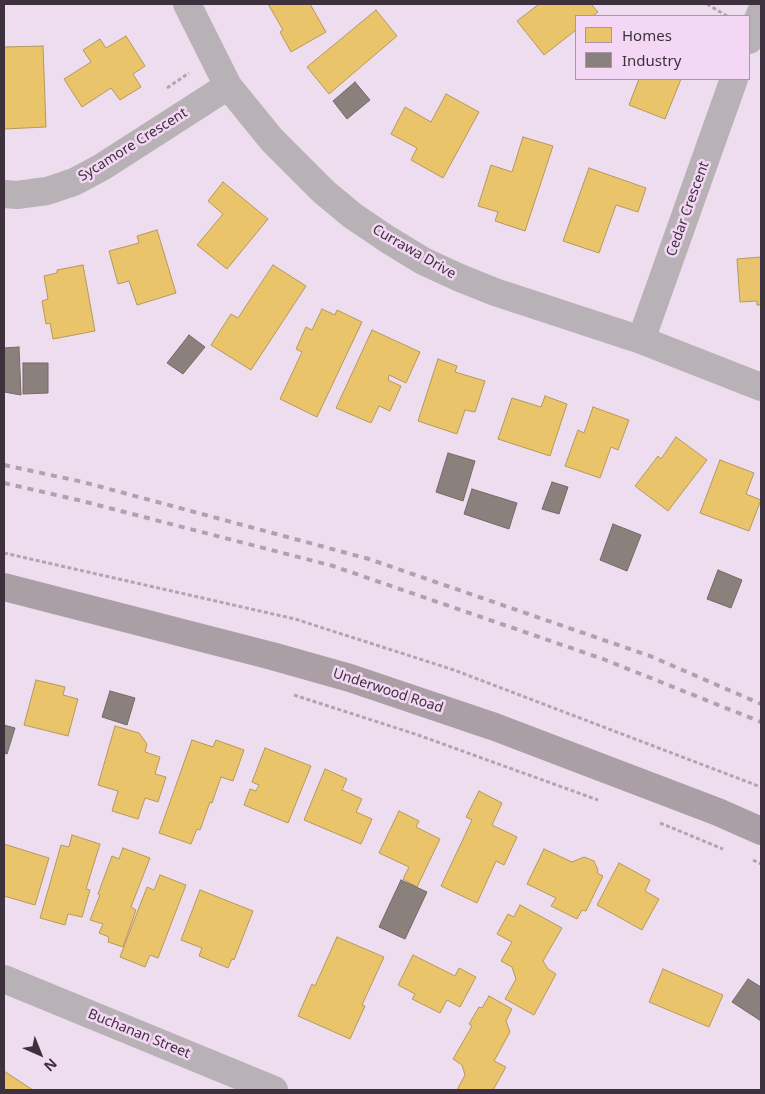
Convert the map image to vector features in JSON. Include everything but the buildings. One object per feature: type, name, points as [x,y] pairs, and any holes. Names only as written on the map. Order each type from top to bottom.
[{"type":"main road","name":"Underwood Road","points":[[4,587],[350,678],[495,727],[708,808],[761,831]]},
{"type":"street","name":"Currawa Drive","points":[[187,4],[228,86],[272,140],[324,192],[353,216],[387,239],[423,261],[495,292],[641,340],[761,387]]},
{"type":"street","points":[[750,38],[761,12]]},
{"type":"street","name":"Cedar Crescent","points":[[641,340],[734,80]]},
{"type":"street","name":"Sycamore Crescent","points":[[4,194],[17,195],[47,191],[74,182],[228,86]]},
{"type":"street","name":"Buchanan Street","points":[[4,979],[274,1090]]},
{"type":"path","points":[[707,4],[725,15]]},
{"type":"path","points":[[166,89],[190,73]]},
{"type":"path","points":[[292,694],[418,734],[605,802]]},
{"type":"path","points":[[659,823],[724,849]]},
{"type":"path","points":[[752,860],[761,864]]},
{"type":"railway","points":[[4,465],[83,482],[369,559],[650,656],[761,704]]},
{"type":"railway","points":[[4,483],[78,500],[333,566],[603,659],[761,722]]}]
